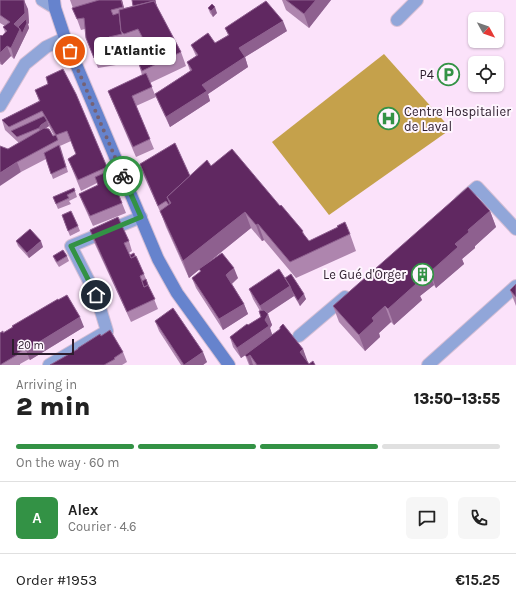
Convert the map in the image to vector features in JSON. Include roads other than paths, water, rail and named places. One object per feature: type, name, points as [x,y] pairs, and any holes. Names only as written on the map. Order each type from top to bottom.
[{"type":"main road","points":[[55,4],[65,38],[158,259],[177,293],[229,365]]},
{"type":"street","points":[[42,0],[55,4]]},
{"type":"street","points":[[397,20],[417,0]]},
{"type":"street","points":[[0,106],[24,64],[46,47],[65,38]]},
{"type":"street","points":[[454,207],[477,187],[516,229]]},
{"type":"street","points":[[49,365],[107,331],[96,295],[71,246],[141,217]]},
{"type":"street","points":[[428,365],[516,286]]},
{"type":"street","points":[[299,336],[352,291]]},
{"type":"place","name":"L'Atlantic","points":[[70,51]]},
{"type":"place","name":"P4","points":[[449,74]]},
{"type":"place","name":"Centre Hospitalier de Laval","points":[[388,118]]},
{"type":"place","name":"Le Gué d'Orger","points":[[422,274]]}]
